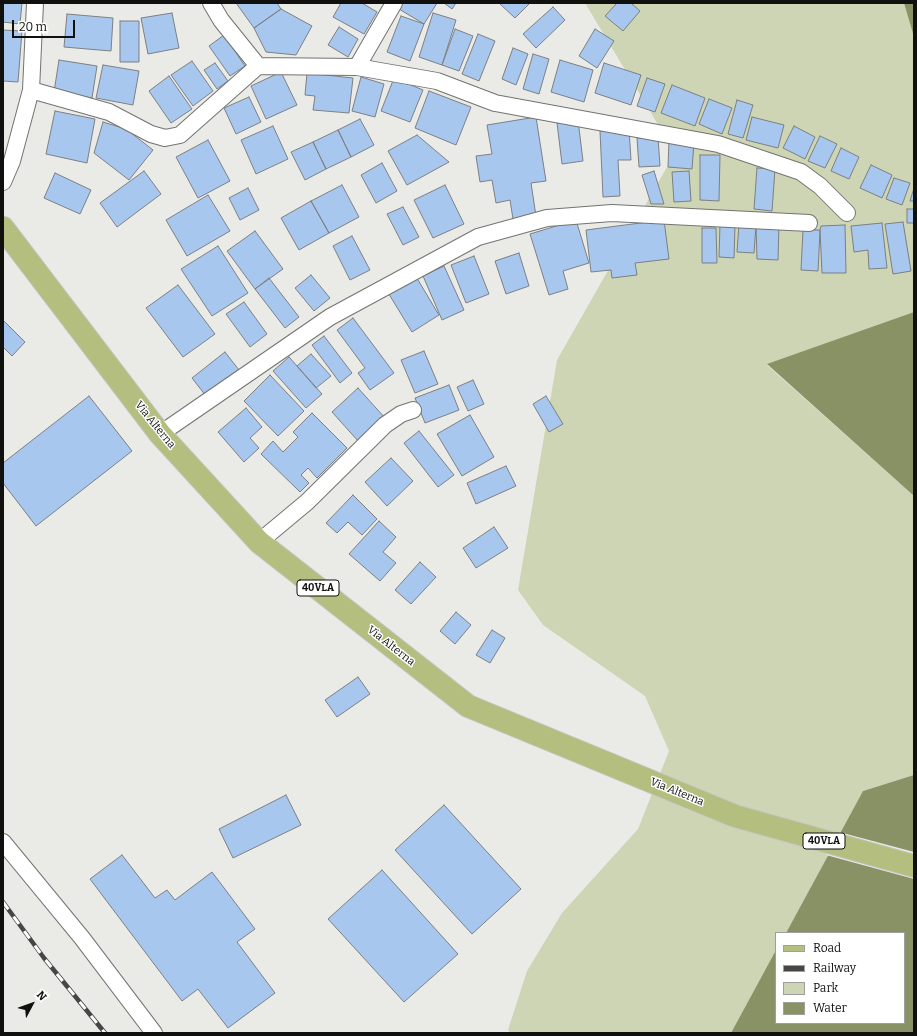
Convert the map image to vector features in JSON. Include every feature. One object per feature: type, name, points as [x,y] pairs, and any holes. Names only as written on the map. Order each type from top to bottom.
[{"type":"main road","name":"Via Alterna","points":[[3,228],[160,434],[259,542],[468,706],[735,816],[914,866]]},
{"type":"street","points":[[3,182],[12,161],[31,90],[35,3]]},
{"type":"street","points":[[210,3],[221,20],[258,66]]},
{"type":"street","points":[[356,66],[394,3]]},
{"type":"street","points":[[31,90],[109,112],[151,134],[165,138],[180,135],[258,66],[356,66],[437,80],[495,103],[718,144],[801,172],[820,186],[847,213]]},
{"type":"street","points":[[160,434],[330,317],[478,238],[547,218],[612,213],[809,223]]},
{"type":"street","points":[[259,542],[307,502],[385,425],[401,414],[413,410]]},
{"type":"street","points":[[3,842],[82,938],[154,1033]]},
{"type":"green space","points":[[585,3],[904,3],[914,37],[914,312],[767,365],[914,496],[914,775],[863,791],[787,932],[775,932],[775,952],[731,1033],[510,1033],[508,1030],[527,971],[562,913],[638,829],[669,751],[645,696],[543,625],[518,590],[557,360],[675,153]]},
{"type":"water","points":[[904,3],[914,3],[914,37]]},
{"type":"water","points":[[914,312],[914,496],[767,364]]},
{"type":"water","points":[[914,775],[914,1033],[731,1033],[775,952],[775,1024],[905,1024],[905,932],[787,932],[863,791]]},
{"type":"pier","points":[[839,832],[914,852],[914,879],[826,855]]},
{"type":"building","points":[[3,3],[22,3],[20,24],[3,22]]},
{"type":"building","points":[[236,3],[277,3],[281,9],[254,28]]},
{"type":"building","points":[[341,3],[362,3],[377,12],[364,34],[333,17]]},
{"type":"building","points":[[403,3],[437,3],[424,24],[399,9]]},
{"type":"building","points":[[444,3],[456,3],[452,9]]},
{"type":"building","points":[[499,3],[530,3],[515,18]]},
{"type":"building","points":[[617,3],[631,3],[640,11],[623,31],[605,16]]},
{"type":"building","points":[[553,7],[565,20],[536,48],[523,34]]},
{"type":"building","points":[[281,9],[312,26],[296,55],[266,52],[254,28]]},
{"type":"building","points":[[172,13],[179,48],[148,54],[141,18]]},
{"type":"building","points":[[433,13],[456,20],[442,65],[419,57]]},
{"type":"building","points":[[67,14],[113,18],[111,51],[64,47]]},
{"type":"building","points":[[401,16],[424,24],[410,61],[387,52]]},
{"type":"building","points":[[120,21],[139,21],[139,62],[120,62]]},
{"type":"building","points":[[339,27],[358,39],[348,57],[328,45]]},
{"type":"building","points":[[455,29],[473,36],[459,71],[442,65]]},
{"type":"building","points":[[595,29],[614,41],[597,68],[579,56]]},
{"type":"building","points":[[3,30],[22,31],[18,82],[3,81]]},
{"type":"building","points":[[478,34],[495,41],[479,81],[462,74]]},
{"type":"building","points":[[224,35],[245,66],[230,76],[209,46]]},
{"type":"building","points":[[513,48],[528,54],[516,85],[502,79]]},
{"type":"building","points":[[533,54],[549,59],[539,94],[523,89]]},
{"type":"building","points":[[59,60],[97,66],[92,98],[54,92]]},
{"type":"building","points":[[560,60],[593,70],[584,102],[551,92]]},
{"type":"building","points":[[192,61],[213,91],[193,106],[171,75]]},
{"type":"building","points":[[215,63],[228,81],[217,89],[204,70]]},
{"type":"building","points":[[604,63],[641,75],[631,105],[595,93]]},
{"type":"building","points":[[103,65],[139,71],[133,105],[96,98]]},
{"type":"building","points":[[281,72],[297,105],[266,119],[251,86]]},
{"type":"building","points":[[307,73],[353,78],[349,113],[313,110],[315,96],[305,95]]},
{"type":"building","points":[[169,76],[192,109],[171,123],[149,91]]},
{"type":"building","points":[[361,77],[384,84],[375,117],[352,111]]},
{"type":"building","points":[[394,78],[423,90],[410,122],[381,111]]},
{"type":"building","points":[[647,78],[665,84],[655,112],[637,106]]},
{"type":"building","points":[[672,85],[705,98],[695,126],[661,113]]},
{"type":"building","points":[[429,91],[471,107],[456,145],[415,128]]},
{"type":"building","points":[[249,97],[261,122],[236,134],[224,108]]},
{"type":"building","points":[[709,99],[732,108],[722,134],[699,124]]},
{"type":"building","points":[[737,100],[753,105],[743,138],[728,134]]},
{"type":"building","points":[[55,111],[95,119],[87,163],[46,154]]},
{"type":"building","points":[[536,117],[546,181],[531,183],[536,216],[513,219],[510,200],[496,203],[492,180],[480,182],[476,156],[492,154],[487,125]]},
{"type":"building","points":[[752,117],[784,125],[778,148],[746,140]]},
{"type":"building","points":[[360,119],[374,145],[351,157],[338,130]]},
{"type":"building","points":[[578,120],[583,161],[562,164],[557,123]]},
{"type":"building","points":[[103,122],[126,129],[153,150],[129,180],[94,153]]},
{"type":"building","points":[[273,126],[288,159],[256,174],[241,140]]},
{"type":"building","points":[[794,126],[815,137],[805,159],[783,148]]},
{"type":"building","points":[[629,129],[631,160],[618,160],[620,196],[603,197],[600,131]]},
{"type":"building","points":[[338,130],[351,157],[326,169],[313,142]]},
{"type":"building","points":[[417,135],[449,162],[407,185],[388,151]]},
{"type":"building","points":[[820,136],[837,144],[825,168],[808,161]]},
{"type":"building","points":[[658,137],[660,166],[639,167],[637,138]]},
{"type":"building","points":[[208,140],[230,181],[198,198],[176,157]]},
{"type":"building","points":[[669,141],[694,143],[692,169],[668,167]]},
{"type":"building","points":[[313,142],[326,169],[305,180],[291,152]]},
{"type":"building","points":[[841,148],[859,157],[849,179],[831,171]]},
{"type":"building","points":[[700,155],[720,155],[719,201],[700,200]]},
{"type":"building","points":[[382,163],[397,191],[376,203],[361,175]]},
{"type":"building","points":[[871,165],[892,175],[882,198],[860,188]]},
{"type":"building","points":[[757,168],[775,169],[772,211],[754,209]]},
{"type":"building","points":[[144,171],[161,194],[117,227],[100,203]]},
{"type":"building","points":[[654,171],[664,204],[651,204],[642,175]]},
{"type":"building","points":[[689,171],[691,201],[674,202],[672,172]]},
{"type":"building","points":[[55,173],[91,190],[80,214],[44,198]]},
{"type":"building","points":[[894,178],[910,183],[902,205],[886,199]]},
{"type":"building","points":[[342,185],[359,217],[329,233],[311,201]]},
{"type":"building","points":[[445,185],[464,224],[433,238],[414,200]]},
{"type":"building","points":[[248,188],[259,210],[240,220],[229,198]]},
{"type":"building","points":[[914,188],[914,201],[910,201]]},
{"type":"building","points":[[208,195],[230,231],[187,256],[166,220]]},
{"type":"building","points":[[311,201],[329,233],[299,250],[281,218]]},
{"type":"building","points":[[403,207],[419,237],[403,245],[387,214]]},
{"type":"building","points":[[907,209],[914,209],[914,223],[907,223]]},
{"type":"building","points":[[576,220],[589,263],[563,271],[568,289],[549,295],[530,234]]},
{"type":"building","points":[[664,220],[669,259],[635,263],[637,275],[612,278],[611,270],[591,272],[586,230]]},
{"type":"building","points":[[903,222],[911,271],[893,274],[885,224]]},
{"type":"building","points":[[882,223],[887,268],[869,269],[868,250],[854,252],[851,226]]},
{"type":"building","points":[[739,224],[756,225],[754,253],[737,252]]},
{"type":"building","points":[[779,224],[778,260],[757,259],[756,225]]},
{"type":"building","points":[[720,225],[735,225],[734,258],[719,257]]},
{"type":"building","points":[[845,225],[846,273],[822,273],[821,226]]},
{"type":"building","points":[[702,228],[716,228],[717,263],[702,263]]},
{"type":"building","points":[[803,230],[820,230],[818,271],[801,270]]},
{"type":"building","points":[[255,231],[283,269],[255,289],[227,251]]},
{"type":"building","points":[[352,236],[370,270],[350,280],[333,246]]},
{"type":"building","points":[[218,246],[248,293],[212,316],[181,269]]},
{"type":"building","points":[[519,253],[529,286],[506,294],[495,261]]},
{"type":"building","points":[[474,256],[489,294],[466,303],[451,265]]},
{"type":"building","points":[[444,266],[464,310],[442,320],[423,276]]},
{"type":"building","points":[[311,275],[330,298],[314,311],[295,288]]},
{"type":"building","points":[[415,275],[439,315],[412,332],[387,291]]},
{"type":"building","points":[[269,278],[299,317],[285,328],[255,289]]},
{"type":"building","points":[[178,285],[215,334],[183,357],[146,308]]},
{"type":"building","points":[[244,302],[267,334],[250,347],[226,314]]},
{"type":"building","points":[[353,318],[394,373],[370,390],[358,373],[365,368],[337,330]]},
{"type":"building","points":[[3,320],[25,342],[12,356],[3,347]]},
{"type":"building","points":[[324,336],[352,373],[340,383],[312,345]]},
{"type":"building","points":[[424,351],[438,384],[415,393],[401,360]]},
{"type":"building","points":[[225,352],[239,370],[206,396],[192,378]]},
{"type":"building","points":[[311,354],[331,376],[316,388],[297,366]]},
{"type":"building","points":[[289,357],[322,394],[306,408],[273,371]]},
{"type":"building","points":[[270,375],[304,411],[278,436],[244,401]]},
{"type":"building","points":[[473,380],[484,404],[468,411],[457,387]]},
{"type":"building","points":[[449,385],[459,410],[425,423],[415,398]]},
{"type":"building","points":[[358,388],[385,418],[359,442],[332,412]]},
{"type":"building","points":[[89,396],[132,451],[36,526],[3,483],[3,463]]},
{"type":"building","points":[[546,396],[563,424],[549,432],[533,404]]},
{"type":"building","points":[[246,408],[262,427],[250,438],[259,448],[244,462],[218,432]]},
{"type":"building","points":[[312,413],[347,448],[317,478],[308,468],[301,475],[309,483],[300,492],[261,454],[273,441],[283,452],[298,437],[293,432]]},
{"type":"building","points":[[470,415],[494,457],[462,476],[437,434]]},
{"type":"building","points":[[419,431],[454,475],[438,487],[404,443]]},
{"type":"building","points":[[391,458],[413,481],[387,506],[365,482]]},
{"type":"building","points":[[506,466],[516,486],[476,504],[467,483]]},
{"type":"building","points":[[353,495],[377,519],[362,535],[348,522],[337,533],[326,523]]},
{"type":"building","points":[[379,521],[396,537],[383,552],[396,563],[380,581],[349,554]]},
{"type":"building","points":[[494,527],[508,548],[476,568],[463,548]]},
{"type":"building","points":[[420,562],[436,577],[411,604],[395,590]]},
{"type":"building","points":[[456,612],[471,625],[455,644],[440,631]]},
{"type":"building","points":[[492,630],[505,638],[490,663],[476,655]]},
{"type":"building","points":[[358,677],[370,694],[337,717],[325,700]]},
{"type":"building","points":[[286,795],[301,825],[233,858],[219,829]]},
{"type":"building","points":[[444,805],[521,889],[472,934],[395,850]]},
{"type":"building","points":[[122,855],[155,898],[167,890],[175,900],[212,872],[255,929],[237,942],[275,993],[228,1028],[198,989],[182,1001],[90,879]]},
{"type":"building","points":[[382,870],[458,954],[404,1002],[328,919]]},
{"type":"railway","points":[[3,902],[44,958],[105,1033]]}]
